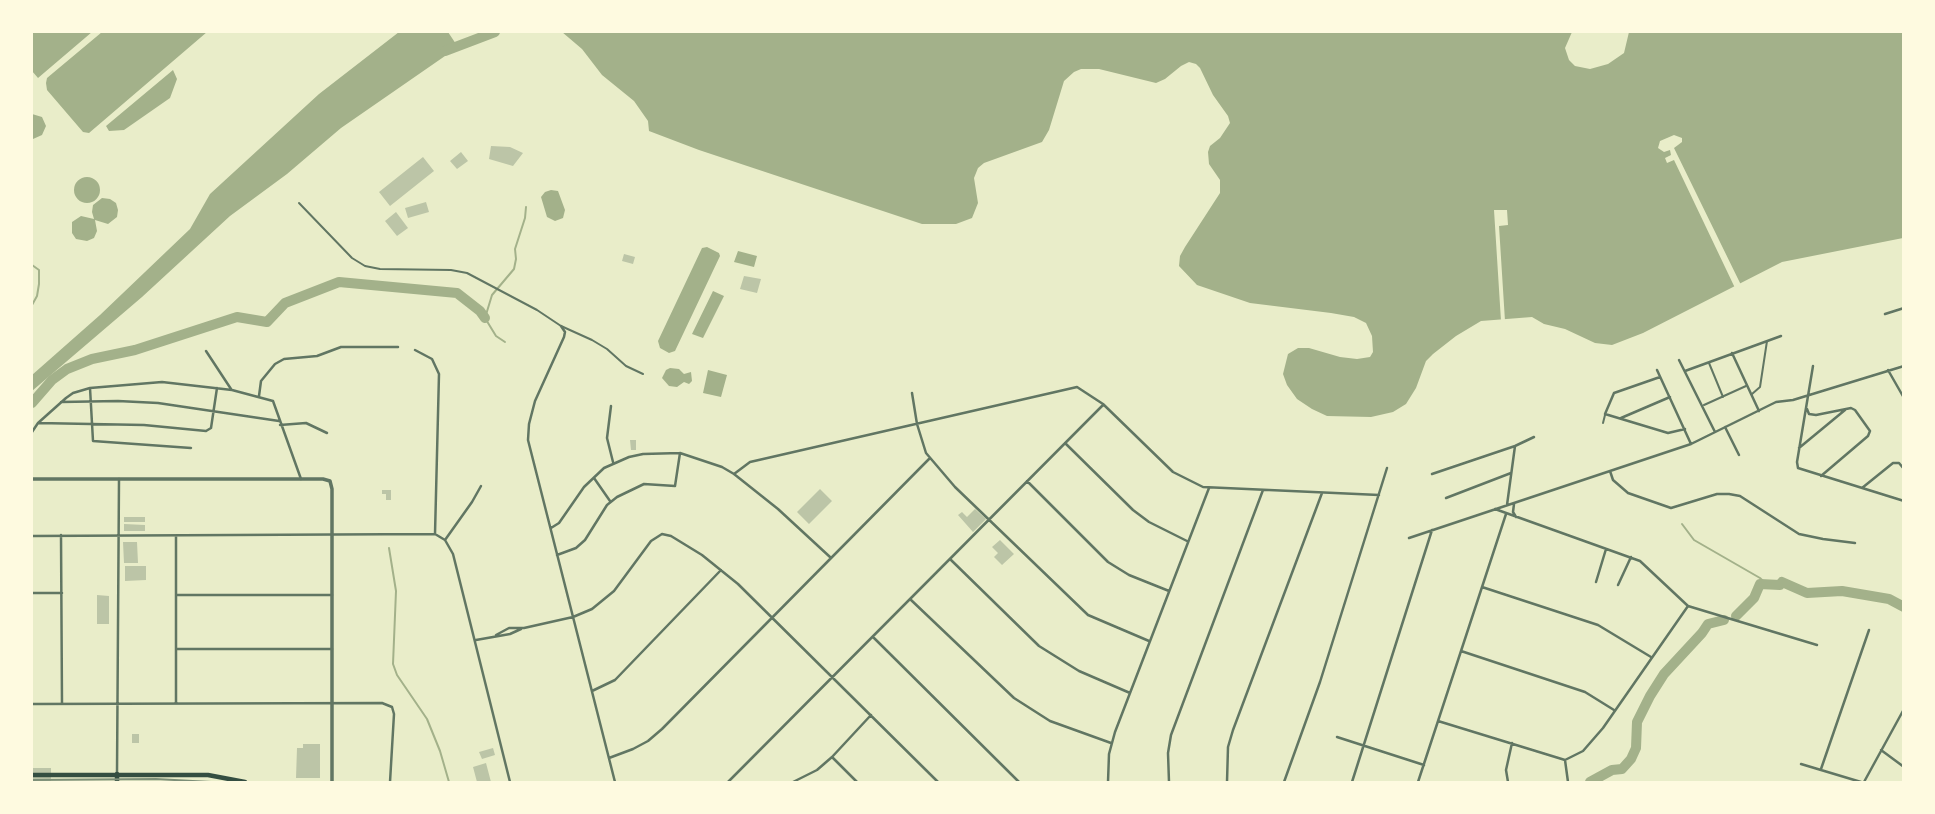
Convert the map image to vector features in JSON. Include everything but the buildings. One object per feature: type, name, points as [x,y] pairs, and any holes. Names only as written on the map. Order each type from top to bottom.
[{"type":"main road","points":[[117,774],[117,782]]},
{"type":"main road","points":[[125,774],[125,782]]},
{"type":"main road","points":[[32,775],[211,775],[245,782]]},
{"type":"main road","points":[[211,775],[216,782],[222,776]]},
{"type":"street","points":[[1885,314],[1903,308]]},
{"type":"street","points":[[561,326],[565,332],[564,337],[537,396],[528,431],[528,445],[615,782]]},
{"type":"street","points":[[1685,372],[1781,335]]},
{"type":"street","points":[[259,396],[261,382],[275,363],[284,359],[317,356],[341,347],[398,347]]},
{"type":"street","points":[[415,350],[432,359],[439,374],[435,534]]},
{"type":"street","points":[[206,351],[232,390]]},
{"type":"street","points":[[1732,354],[1759,411]]},
{"type":"street","points":[[1679,360],[1715,432]]},
{"type":"street","points":[[1813,366],[1798,468],[1903,501]]},
{"type":"street","points":[[1409,538],[1691,443],[1776,402],[1903,366]]},
{"type":"street","points":[[1657,370],[1691,443]]},
{"type":"street","points":[[1888,370],[1903,398]]},
{"type":"street","points":[[1660,377],[1614,393],[1605,414],[1668,433],[1685,429]]},
{"type":"street","points":[[32,432],[61,402],[73,393],[90,388],[162,382],[217,387],[273,401],[301,479]]},
{"type":"street","points":[[38,423],[91,422],[209,430],[217,387]]},
{"type":"street","points":[[734,474],[750,462],[1077,387],[1103,404],[1172,472],[1209,488],[1379,495]]},
{"type":"street","points":[[90,388],[93,441],[191,448]]},
{"type":"street","points":[[912,393],[916,424],[929,459],[988,520],[1088,615],[1149,641]]},
{"type":"street","points":[[1620,418],[1670,397]]},
{"type":"street","points":[[61,402],[126,401],[214,410],[280,423],[306,423],[327,433]]},
{"type":"street","points":[[728,782],[1103,404]]},
{"type":"street","points":[[1806,405],[1807,411],[1812,415],[1823,415],[1846,408],[1855,410],[1870,429],[1870,434],[1821,476]]},
{"type":"street","points":[[611,406],[607,438],[614,463]]},
{"type":"street","points":[[1799,448],[1846,408]]},
{"type":"street","points":[[1725,427],[1739,455]]},
{"type":"street","points":[[1432,474],[1534,437]]},
{"type":"street","points":[[1065,443],[1133,510],[1149,522],[1188,541]]},
{"type":"street","points":[[1507,505],[1515,446]]},
{"type":"street","points":[[551,528],[562,519],[594,477],[614,463],[643,454],[680,453],[700,458],[734,474],[778,509],[830,557]]},
{"type":"street","points":[[557,555],[576,548],[585,540],[610,501],[644,484],[675,486],[680,453]]},
{"type":"street","points":[[608,758],[648,741],[662,729],[929,459]]},
{"type":"street","points":[[1862,488],[1893,463],[1899,463],[1903,469]]},
{"type":"street","points":[[1284,782],[1320,682],[1387,468]]},
{"type":"street","points":[[1610,471],[1613,480],[1628,493],[1671,508],[1717,494],[1740,496],[1799,534],[1855,542]]},
{"type":"street","points":[[1446,498],[1511,473]]},
{"type":"street","points":[[594,477],[610,501]]},
{"type":"street","points":[[32,479],[330,481],[332,782]]},
{"type":"street","points":[[117,774],[119,479]]},
{"type":"street","points":[[1027,481],[1108,562],[1129,575],[1169,591]]},
{"type":"street","points":[[445,540],[481,486]]},
{"type":"street","points":[[1108,782],[1111,743],[1209,488]]},
{"type":"street","points":[[1169,782],[1168,753],[1171,735],[1264,491]]},
{"type":"street","points":[[1227,782],[1228,747],[1233,730],[1322,493]]},
{"type":"street","points":[[1517,502],[1512,510],[1520,519]]},
{"type":"street","points":[[1494,509],[1640,561],[1688,606],[1817,645]]},
{"type":"street","points":[[1418,782],[1506,513]]},
{"type":"street","points":[[1352,782],[1432,530]]},
{"type":"street","points":[[32,536],[435,534],[445,540],[453,554],[510,782]]},
{"type":"street","points":[[476,640],[510,634],[524,628],[573,617],[592,609],[614,591],[651,541],[662,534],[674,537],[721,570],[771,616],[938,782]]},
{"type":"street","points":[[61,536],[62,704]]},
{"type":"street","points":[[176,536],[176,703]]},
{"type":"street","points":[[1596,582],[1606,549]]},
{"type":"street","points":[[1618,586],[1631,557]]},
{"type":"street","points":[[950,559],[1039,646],[1079,671],[1129,693]]},
{"type":"street","points":[[592,691],[615,681],[721,570]]},
{"type":"street","points":[[1482,587],[1598,625],[1651,657]]},
{"type":"street","points":[[32,593],[62,593]]},
{"type":"street","points":[[176,595],[332,595]]},
{"type":"street","points":[[910,599],[1014,698],[1050,721],[1111,743]]},
{"type":"street","points":[[1438,721],[1565,760],[1583,751],[1688,606]]},
{"type":"street","points":[[1821,769],[1869,630]]},
{"type":"street","points":[[872,637],[1020,782]]},
{"type":"street","points":[[176,649],[332,649]]},
{"type":"street","points":[[1461,651],[1585,692],[1615,710]]},
{"type":"street","points":[[32,704],[382,703],[392,706],[394,713],[390,782]]},
{"type":"street","points":[[1801,764],[1863,782],[1903,709]]},
{"type":"street","points":[[793,782],[817,770],[871,715]]},
{"type":"street","points":[[1337,737],[1424,765]]},
{"type":"street","points":[[1508,782],[1506,770],[1512,743]]},
{"type":"street","points":[[1881,750],[1903,766]]},
{"type":"street","points":[[832,757],[857,782]]},
{"type":"street","points":[[1565,760],[1569,782]]},
{"type":"street","points":[[119,767],[125,774]]},
{"type":"lane","points":[[299,202],[352,258],[365,266],[467,273],[561,326],[607,348],[626,366],[643,374]]},
{"type":"lane","points":[[1751,395],[1760,387],[1767,341]]},
{"type":"lane","points":[[1709,362],[1723,397]]},
{"type":"lane","points":[[1703,406],[1747,385]]},
{"type":"lane","points":[[1602,422],[1605,414]]},
{"type":"shaded area","points":[[32,32],[92,32],[38,78],[32,71]]},
{"type":"shaded area","points":[[102,32],[207,32],[89,133],[83,132],[47,90],[46,83],[47,78]]},
{"type":"shaded area","points":[[399,32],[448,32],[458,47],[341,128],[287,174],[230,216],[142,297],[32,391],[32,375],[190,229],[210,194],[319,94]]},
{"type":"shaded area","points":[[562,32],[1572,32],[1565,48],[1569,60],[1575,66],[1590,69],[1608,64],[1624,53],[1629,32],[1903,32],[1903,238],[1782,262],[1643,333],[1612,345],[1595,343],[1532,317],[1481,321],[1456,336],[1426,361],[1416,388],[1406,404],[1393,412],[1371,417],[1327,416],[1297,399],[1287,385],[1283,374],[1288,354],[1298,348],[1309,348],[1340,357],[1370,357],[1373,352],[1372,336],[1366,323],[1354,317],[1331,313],[1250,303],[1197,285],[1179,266],[1185,247],[1220,193],[1220,180],[1209,164],[1208,152],[1230,123],[1196,64],[1189,62],[1156,83],[1099,69],[1081,69],[1074,72],[1064,81],[1049,130],[1042,142],[984,163],[978,168],[974,178],[978,203],[972,218],[956,224],[922,224],[649,131],[648,121],[634,101],[602,75],[582,49]]},
{"type":"shaded area","points":[[173,70],[177,79],[170,98],[124,130],[109,131],[106,126]]},
{"type":"shaded area","points":[[32,114],[42,117],[46,126],[42,135],[33,139],[32,139]]},
{"type":"shaded area","points":[[87,177],[96,181],[100,190],[96,199],[87,203],[78,199],[74,190],[78,181]]},
{"type":"shaded area","points":[[551,190],[558,191],[565,210],[563,218],[555,221],[547,217],[541,197]]},
{"type":"shaded area","points":[[102,198],[116,203],[117,217],[108,224],[95,220],[97,231],[94,238],[87,241],[76,239],[72,233],[72,222],[81,216],[94,219],[93,205]]},
{"type":"shaded area","points":[[707,247],[720,256],[675,351],[669,353],[660,348],[658,341],[702,248]]},
{"type":"shaded area","points":[[738,251],[757,256],[754,267],[734,262]]},
{"type":"shaded area","points":[[713,291],[724,296],[703,338],[692,334]]},
{"type":"shaded area","points":[[670,368],[679,369],[684,374],[691,372],[692,381],[677,387],[669,386],[662,378]]},
{"type":"shaded area","points":[[708,370],[727,375],[721,397],[703,393]]},
{"type":"pier","points":[[1674,135],[1682,138],[1682,142],[1674,148],[1741,285],[1735,288],[1674,160],[1667,163],[1665,158],[1671,155],[1670,150],[1664,152],[1658,148],[1660,141]]},
{"type":"pier","points":[[1494,210],[1507,210],[1508,225],[1499,226],[1505,321],[1501,321]]},
{"type":"waterway","points":[[445,51],[495,32]]},
{"type":"waterway","points":[[505,342],[496,336],[485,318],[492,295],[514,269],[515,249],[526,207]]},
{"type":"waterway","points":[[32,265],[39,270],[37,296],[32,305]]},
{"type":"waterway","points":[[32,403],[52,380],[67,369],[92,359],[135,350],[237,317],[267,322],[285,303],[339,282],[457,293],[485,318]]},
{"type":"waterway","points":[[1682,524],[1694,540],[1766,584]]},
{"type":"waterway","points":[[389,548],[396,591],[393,664],[397,675],[427,719],[449,782]]},
{"type":"waterway","points":[[1736,616],[1754,598],[1760,584],[1780,585],[1782,582],[1807,593],[1842,591],[1889,599],[1904,607]]},
{"type":"waterway","points":[[1590,782],[1612,770],[1622,769],[1631,759],[1636,748],[1637,722],[1664,674],[1708,624],[1724,620]]},
{"type":"railway","points":[[32,780],[156,779],[211,782]]}]
